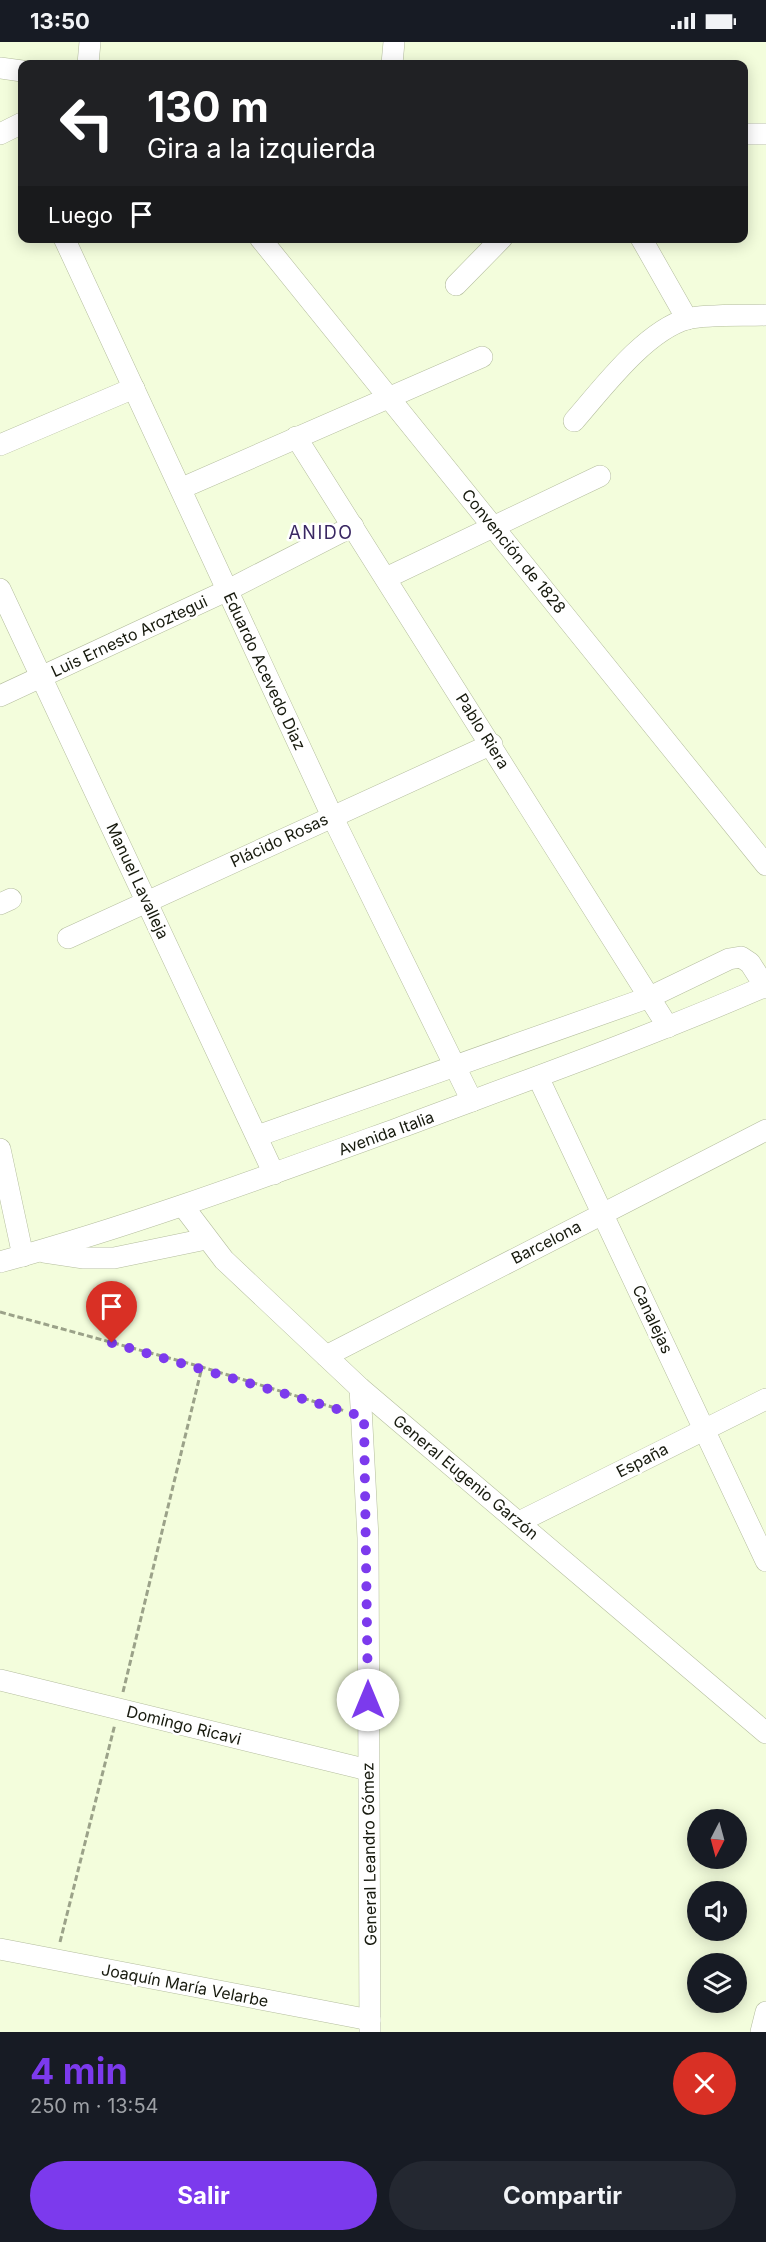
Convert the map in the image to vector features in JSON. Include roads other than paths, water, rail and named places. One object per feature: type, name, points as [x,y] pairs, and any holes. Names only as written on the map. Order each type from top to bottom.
[{"type":"street","points":[[88,60],[90,42]]},
{"type":"street","points":[[392,60],[394,42]]},
{"type":"street","points":[[0,68],[18,70]]},
{"type":"street","points":[[0,134],[18,125]]},
{"type":"street","points":[[748,134],[766,134]]},
{"type":"street","name":"Eduardo Acevedo Diaz","points":[[66,243],[182,488],[332,816],[472,1101]]},
{"type":"street","name":"Convención de 1828","points":[[264,243],[766,865]]},
{"type":"street","points":[[456,285],[497,243]]},
{"type":"street","points":[[644,243],[687,320]]},
{"type":"street","points":[[574,421],[627,361],[653,338],[687,320],[766,315]]},
{"type":"street","points":[[182,488],[482,357]]},
{"type":"street","points":[[0,445],[134,388]]},
{"type":"street","name":"Pablo Riera","points":[[296,437],[492,744],[668,1027]]},
{"type":"street","points":[[386,578],[600,476]]},
{"type":"street","name":"Luis Ernesto Aroztegui","points":[[0,696],[228,590],[353,526]]},
{"type":"street","name":"Manuel Lavalleja","points":[[0,589],[274,1174]]},
{"type":"street","name":"Plácido Rosas","points":[[68,938],[492,744]]},
{"type":"street","points":[[256,1136],[650,998],[729,958],[741,957],[750,963],[766,987]]},
{"type":"street","name":"Avenida Italia","points":[[0,1262],[183,1206],[274,1174],[538,1077],[766,987]]},
{"type":"street","name":"Canalejas","points":[[538,1077],[766,1562]]},
{"type":"street","name":"Barcelona","points":[[326,1356],[766,1130]]},
{"type":"street","points":[[0,1149],[31,1254],[114,1258],[206,1239]]},
{"type":"street","name":"General Eugenio Garzón","points":[[183,1206],[224,1260],[360,1388],[766,1732]]},
{"type":"street","name":"General Leandro Gómez","points":[[360,1388],[364,1417],[368,1549],[370,2026]]},
{"type":"street","name":"España","points":[[519,1522],[766,1399]]},
{"type":"street","name":"Domingo Ricavi","points":[[0,1680],[368,1770]]},
{"type":"street","name":"Joaquín María Velarbe","points":[[0,1949],[370,2026]]},
{"type":"street","points":[[761,2032],[766,2012]]},
{"type":"district","name":"ANIDO","points":[[321,532]]}]
